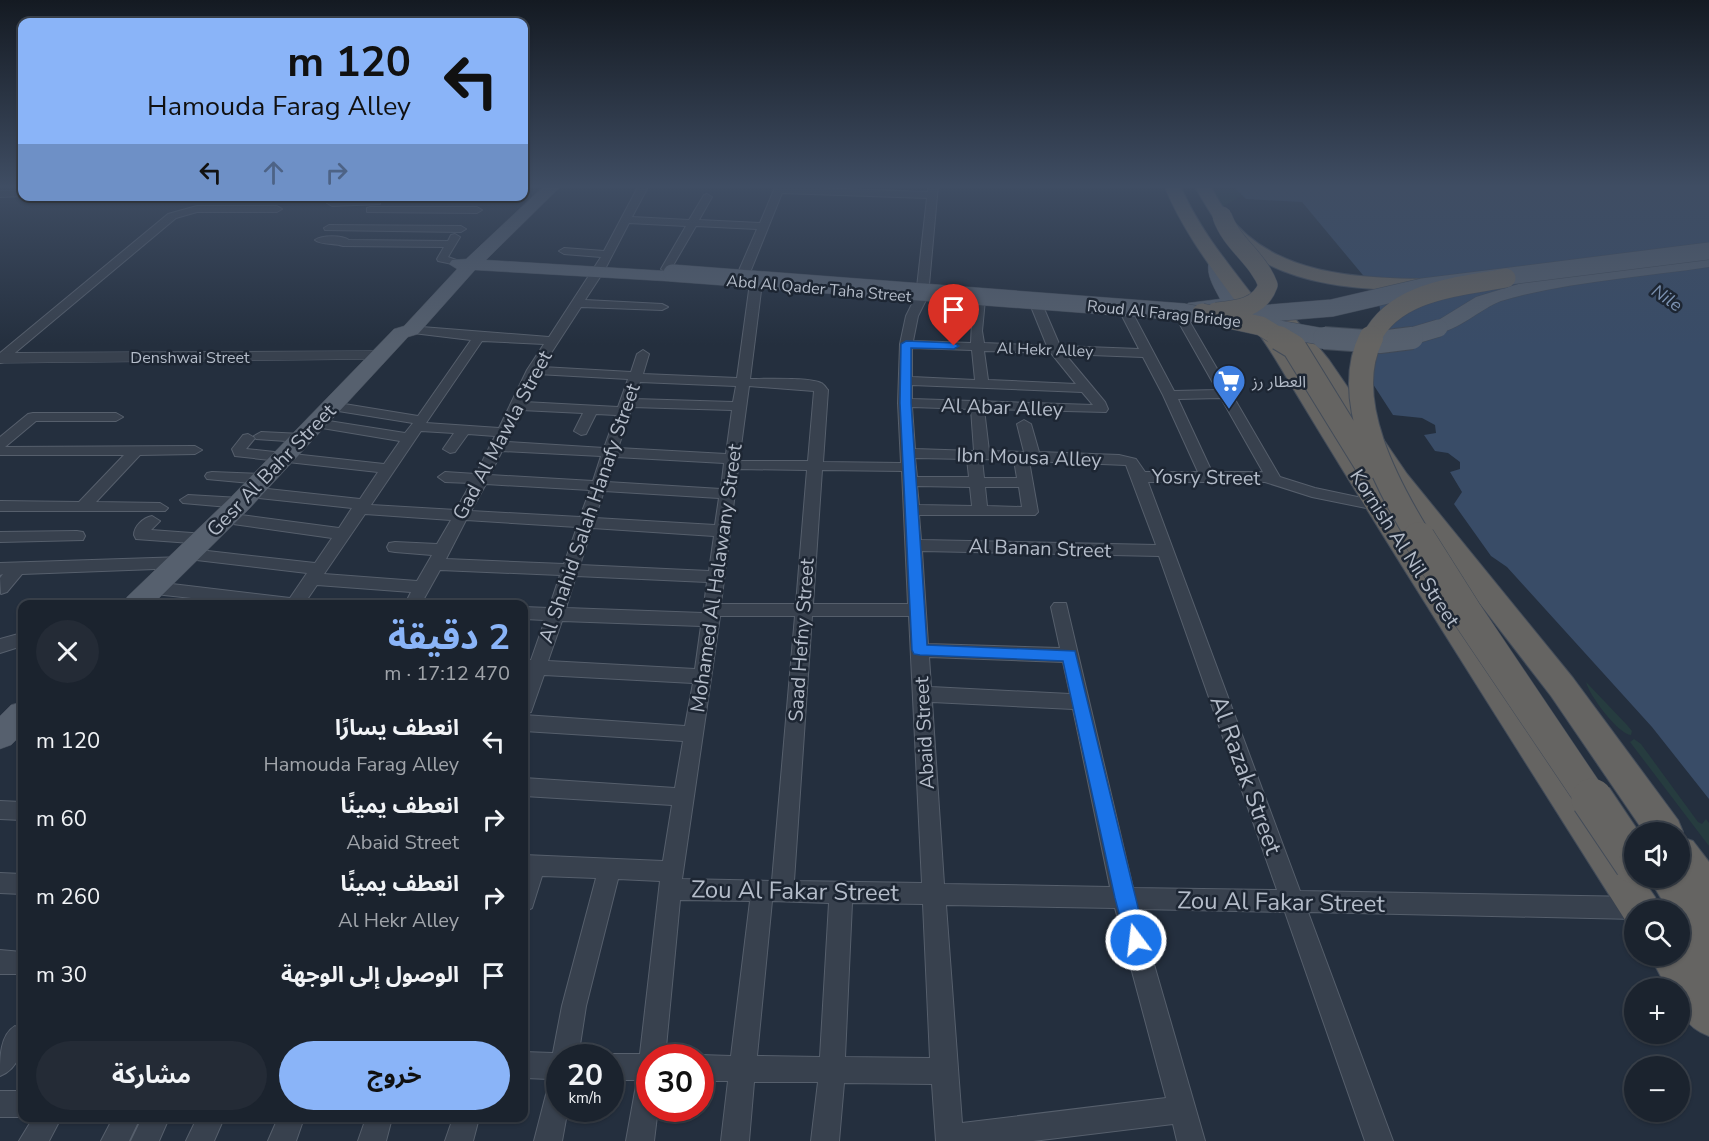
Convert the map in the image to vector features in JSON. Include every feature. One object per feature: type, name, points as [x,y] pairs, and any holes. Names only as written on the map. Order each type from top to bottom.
[{"type":"highway","name":"Kornish Al Nil Street","points":[[1201,238],[1251,304],[1376,505],[1647,900]]},
{"type":"highway","name":"Kornish Al Nil Street","points":[[1219,238],[1316,357],[1398,480],[1584,717],[1658,822]]},
{"type":"highway","points":[[1189,313],[1242,308],[1262,298],[1267,292],[1266,278],[1234,238]]},
{"type":"highway","points":[[1246,238],[1261,252],[1302,272],[1357,284],[1437,285]]},
{"type":"highway","points":[[1516,283],[1500,289],[1451,297],[1422,308],[1400,322],[1389,334],[1384,350],[1380,382],[1382,417],[1386,437],[1426,528],[1630,822]]},
{"type":"highway","points":[[1516,283],[1426,296],[1395,310],[1380,323],[1370,339],[1365,368],[1363,395],[1369,433],[1374,453],[1390,488],[1446,584],[1624,847]]},
{"type":"highway","points":[[1189,313],[1261,326],[1294,347],[1383,493],[1419,544],[1455,581],[1510,624]]},
{"type":"highway","points":[[1690,868],[1709,894]]},
{"type":"highway","points":[[1675,888],[1709,936]]},
{"type":"highway","points":[[1690,944],[1709,972]]},
{"type":"highway","points":[[1677,966],[1709,1015]]},
{"type":"main road","name":"Gesr Al Bahr Street","points":[[478,260],[496,238]]},
{"type":"main road","name":"Gesr Al Bahr Street","points":[[146,596],[193,552],[375,360],[500,238]]},
{"type":"main road","name":"Roud Al Farag Bridge","points":[[976,296],[1157,308],[1345,340],[1383,342],[1429,333],[1516,283],[1709,251]]},
{"type":"main road","name":"Abd Al Qader Taha Street","points":[[478,260],[603,263],[749,279],[976,296],[1215,307],[1226,304],[1230,298],[1218,277],[1217,261]]},
{"type":"main road","name":"Roud Al Farag Bridge","points":[[640,274],[669,271],[1189,313],[1277,314],[1304,312],[1437,285],[1516,283],[1709,262]]},
{"type":"main road","name":"Abd Al Qader Taha Street","points":[[603,263],[640,274],[749,279]]},
{"type":"main road","name":"Abd Al Qader Taha Street","points":[[976,296],[1036,304],[1189,313],[1239,324],[1272,336]]},
{"type":"street","points":[[0,360],[145,238]]},
{"type":"street","points":[[454,238],[442,259],[478,260]]},
{"type":"street","name":"Gad Al Mawla Street","points":[[415,600],[480,479],[533,370],[603,263],[616,238]]},
{"type":"street","points":[[669,271],[685,238]]},
{"type":"street","name":"Mohamed Al Halawany Street","points":[[653,1044],[671,880],[703,676],[743,382],[749,279],[761,238]]},
{"type":"street","name":"Abaid Street","points":[[927,238],[922,292],[912,316],[906,344],[905,403],[944,1071],[950,1139]]},
{"type":"street","points":[[320,240],[449,244]]},
{"type":"street","points":[[564,251],[603,263]]},
{"type":"street","points":[[976,296],[977,347],[982,384]]},
{"type":"street","points":[[576,303],[662,307]]},
{"type":"street","points":[[1036,304],[1055,350],[1086,388]]},
{"type":"street","points":[[1125,310],[1170,395],[1207,477]]},
{"type":"street","points":[[1189,313],[1226,394],[1274,479]]},
{"type":"street","points":[[407,331],[552,341]]},
{"type":"street","points":[[297,600],[479,337]]},
{"type":"street","name":"Al Hekr Alley","points":[[906,344],[1148,353]]},
{"type":"street","name":"Al Shahid Salah Hanafy Street","points":[[530,668],[555,614],[643,354]]},
{"type":"street","name":"Denshwai Street","points":[[0,360],[375,360]]},
{"type":"street","points":[[533,370],[743,382]]},
{"type":"street","points":[[905,381],[1086,388]]},
{"type":"street","name":"Saad Hefny Street","points":[[735,1141],[743,1068],[772,891],[803,610],[821,390],[813,385],[743,382]]},
{"type":"street","name":"Al Abar Alley","points":[[905,403],[1098,411],[1102,407],[1086,388]]},
{"type":"street","points":[[1170,395],[1226,394]]},
{"type":"street","points":[[517,406],[591,410],[625,407],[740,406]]},
{"type":"street","points":[[977,406],[977,482],[980,511]]},
{"type":"street","points":[[581,431],[591,410]]},
{"type":"street","points":[[0,444],[33,417],[116,417]]},
{"type":"street","points":[[317,422],[415,428]]},
{"type":"street","points":[[387,469],[240,453],[239,449],[254,437],[317,422],[464,430],[500,439],[609,452],[731,462],[909,467],[977,482],[1026,483]]},
{"type":"street","points":[[911,510],[1028,512],[1031,510],[1026,483],[1027,457],[1024,424]]},
{"type":"street","points":[[450,449],[464,430]]},
{"type":"street","points":[[83,507],[136,450]]},
{"type":"street","points":[[0,452],[195,450]]},
{"type":"street","name":"Ibn Mousa Alley","points":[[909,467],[978,455],[1125,460],[1135,466],[1140,477]]},
{"type":"street","points":[[241,463],[217,475],[245,498],[343,534]]},
{"type":"street","points":[[445,477],[727,494]]},
{"type":"street","name":"Yosry Street","points":[[1140,477],[1274,479],[1312,492],[1376,505]]},
{"type":"street","name":"Al Razak Street","points":[[1140,477],[1378,1141]]},
{"type":"street","points":[[188,500],[245,498],[460,516],[722,531]]},
{"type":"street","points":[[0,506],[83,507],[156,515],[142,530],[142,535],[193,552],[315,574],[422,587]]},
{"type":"street","points":[[0,537],[77,537]]},
{"type":"street","name":"Al Banan Street","points":[[913,545],[1166,552]]},
{"type":"street","points":[[395,547],[437,557],[569,570],[716,577]]},
{"type":"street","points":[[0,569],[193,552]]},
{"type":"street","points":[[0,588],[18,568]]},
{"type":"street","points":[[146,596],[220,600]]},
{"type":"street","points":[[1060,607],[1079,702],[1124,898],[1191,1141]]},
{"type":"street","points":[[528,613],[711,615],[803,610],[917,610]]},
{"type":"street","points":[[0,646],[18,641]]},
{"type":"street","points":[[920,650],[1070,655]]},
{"type":"street","points":[[530,668],[703,676]]},
{"type":"street","points":[[922,694],[1079,702]]},
{"type":"street","points":[[528,723],[694,734]]},
{"type":"street","points":[[528,787],[684,798]]},
{"type":"street","points":[[0,810],[18,811]]},
{"type":"street","name":"Zou Al Fakar Street","points":[[528,865],[609,869],[671,880],[772,891],[1292,902],[1624,902]]},
{"type":"street","points":[[567,1044],[574,1006],[609,869]]},
{"type":"street","points":[[0,883],[18,884]]},
{"type":"street","points":[[825,1141],[832,1069],[841,892]]},
{"type":"street","points":[[0,962],[18,963]]},
{"type":"street","points":[[0,1063],[12,1039]]},
{"type":"street","points":[[528,1065],[546,1066]]},
{"type":"street","points":[[714,1068],[944,1071]]},
{"type":"street","points":[[0,1104],[18,1104]]},
{"type":"street","points":[[950,1139],[1183,1109]]},
{"type":"street","points":[[33,1141],[45,1122]]},
{"type":"street","points":[[115,1141],[125,1122]]},
{"type":"street","points":[[145,1141],[154,1122]]},
{"type":"street","points":[[200,1141],[209,1122]]},
{"type":"street","points":[[282,1141],[289,1122]]},
{"type":"street","points":[[372,1141],[378,1122]]},
{"type":"street","points":[[459,1141],[465,1122]]},
{"type":"street","points":[[548,1141],[552,1122]]},
{"type":"street","points":[[640,1141],[643,1122]]},
{"type":"green space","points":[[1586,682],[1627,725],[1632,731],[1631,735],[1619,728],[1605,713],[1592,696]]},
{"type":"green space","points":[[1634,739],[1641,744],[1698,822],[1702,824],[1706,819],[1709,823],[1709,846],[1630,742]]},
{"type":"water","name":"Nile","points":[[1332,238],[1709,238],[1709,799],[1652,727],[1507,567],[1491,556],[1454,504],[1462,492],[1450,472],[1460,469],[1460,462],[1448,453],[1435,451],[1424,435],[1436,433],[1435,425],[1422,418],[1393,415],[1371,381],[1380,309],[1377,292]]},
{"type":"place","name":"العطار رز","points":[[1229,410]]},
{"type":"route","points":[[954,346],[906,344],[905,403],[920,650],[1070,655],[1124,898],[1136,940]]}]
